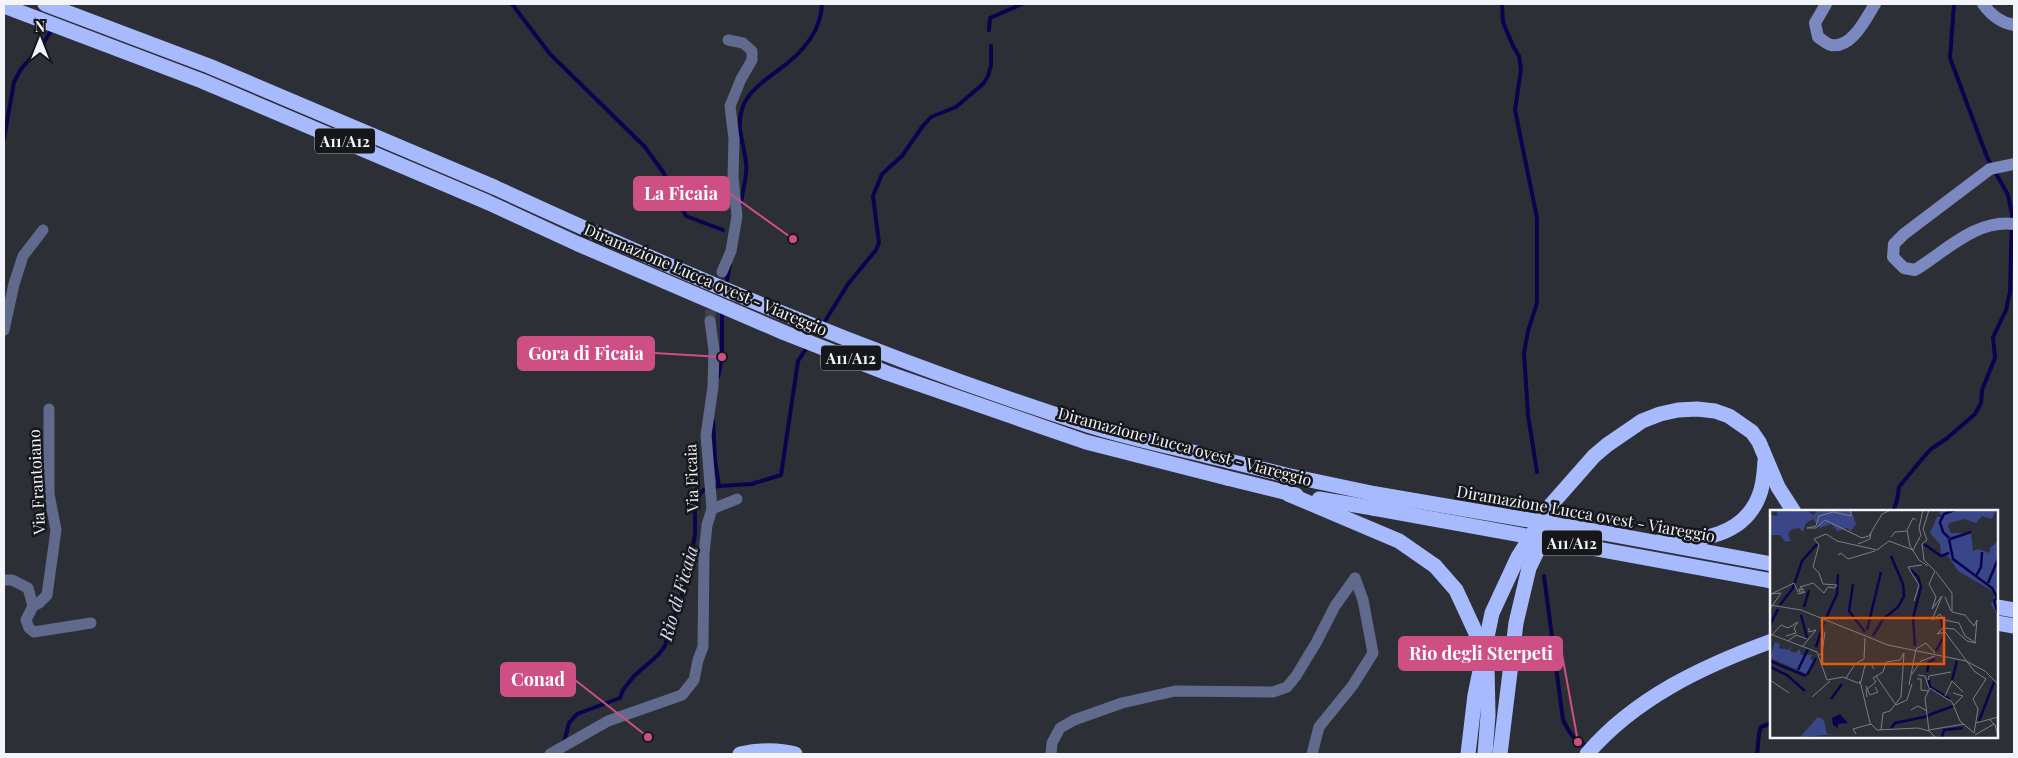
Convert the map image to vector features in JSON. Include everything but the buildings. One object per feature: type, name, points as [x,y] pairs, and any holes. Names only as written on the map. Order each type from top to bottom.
[{"type":"highway","name":"Diramazione Lucca ovest - Viareggio","points":[[45,4],[209,66],[494,187],[583,228],[819,327],[960,382],[1093,427],[1286,475],[1374,501],[1770,581]]},
{"type":"highway","name":"Diramazione Lucca ovest - Viareggio","points":[[4,6],[202,81],[487,202],[578,244],[785,333],[887,373],[1086,442],[1288,494],[1374,501],[1599,532],[1770,564]]},
{"type":"highway","points":[[1468,754],[1475,695],[1492,613],[1518,557],[1550,506],[1570,486],[1594,456],[1627,430],[1660,414],[1678,410],[1697,409],[1715,411],[1729,416],[1752,432],[1759,442],[1778,487],[1793,510]]},
{"type":"highway","points":[[1599,532],[1688,540],[1702,539],[1725,532],[1747,515],[1759,497],[1764,482],[1766,457]]},
{"type":"highway","points":[[1500,754],[1516,623],[1530,568],[1570,486]]},
{"type":"highway","points":[[1288,494],[1399,541],[1435,566],[1456,590],[1475,631],[1487,664],[1488,716],[1484,754]]},
{"type":"highway","points":[[1998,607],[2014,610]]},
{"type":"highway","points":[[1998,623],[2014,626]]},
{"type":"highway","points":[[1587,754],[1600,738],[1636,709],[1683,678],[1735,654],[1770,642]]},
{"type":"highway","points":[[740,754],[753,751],[774,751],[795,754]]},
{"type":"street","points":[[1826,4],[1815,23],[1818,37],[1832,45],[1846,42],[1859,29],[1875,4]]},
{"type":"street","points":[[1984,4],[1990,14],[2008,24],[2014,25]]},
{"type":"street","points":[[722,272],[731,250],[737,216],[733,177],[734,139],[730,106],[741,79],[752,60],[752,51],[743,43],[728,40]]},
{"type":"street","points":[[2010,224],[2001,222],[1976,229],[1915,270],[1904,268],[1893,257],[1894,244],[1904,234],[1996,168],[2014,164]]},
{"type":"street","points":[[4,330],[14,284],[23,256],[43,230]]},
{"type":"street","name":"Via Ficaia","points":[[553,753],[608,721],[682,695],[694,680],[703,647],[704,554],[707,525],[712,509],[706,434],[713,387],[714,350],[710,321]]},
{"type":"street","name":"Via Frantoiano","points":[[33,606],[47,595],[56,530],[50,494],[48,409]]},
{"type":"street","points":[[712,509],[737,499]]},
{"type":"street","points":[[1051,754],[1052,743],[1060,728],[1074,720],[1122,703],[1175,691],[1273,692],[1286,687],[1296,676],[1335,606],[1355,578],[1363,600],[1373,653],[1353,685],[1318,727],[1312,754]]},
{"type":"street","points":[[4,580],[12,580],[28,588],[33,606],[26,620],[29,628],[34,632],[91,623]]},
{"type":"waterway","points":[[512,4],[550,54],[645,147],[663,172],[686,216],[723,230]]},
{"type":"waterway","points":[[741,204],[746,178],[745,155],[740,128],[743,106],[757,87],[794,58],[808,42],[818,24],[822,4]]},
{"type":"waterway","points":[[989,30],[990,18],[1022,4]]},
{"type":"waterway","points":[[1502,4],[1503,22],[1519,56],[1521,69],[1515,110],[1537,218],[1537,303],[1528,331],[1524,353],[1528,415],[1537,472]]},
{"type":"waterway","points":[[1894,510],[1899,487],[1931,449],[1946,439],[1975,414],[1981,403],[1982,390],[1995,358],[1993,337],[2006,310],[2010,292],[2012,214],[2008,195],[1987,157],[1950,58],[1954,4]]},
{"type":"waterway","points":[[4,139],[14,82],[21,69],[43,44],[52,29]]},
{"type":"waterway","points":[[822,326],[848,284],[876,250],[879,243],[873,196],[882,174],[902,156],[931,117],[956,107],[983,84],[988,76],[991,65],[991,46]]},
{"type":"waterway","points":[[726,285],[730,265]]},
{"type":"waterway","points":[[718,377],[722,357],[722,309]]},
{"type":"waterway","name":"Rio di Ficaia","points":[[564,742],[569,723],[577,714],[620,698],[623,690],[634,676],[658,655],[665,646],[682,595],[690,560],[695,535],[695,510],[699,495],[705,489],[719,486],[752,484],[781,475],[798,361],[808,346]]},
{"type":"waterway","points":[[713,421],[715,460],[719,486]]},
{"type":"waterway","points":[[1544,576],[1563,720],[1573,736],[1588,747]]},
{"type":"waterway","points":[[1757,754],[1761,727],[1770,724]]},
{"type":"tunnel","points":[[710,321],[711,305],[720,279]]},
{"type":"place","name":"La Ficaia","points":[[793,239]]},
{"type":"place","name":"Gora di Ficaia","points":[[722,357]]},
{"type":"place","name":"Conad","points":[[648,737]]},
{"type":"place","name":"Rio degli Sterpeti","points":[[1578,742]]}]
